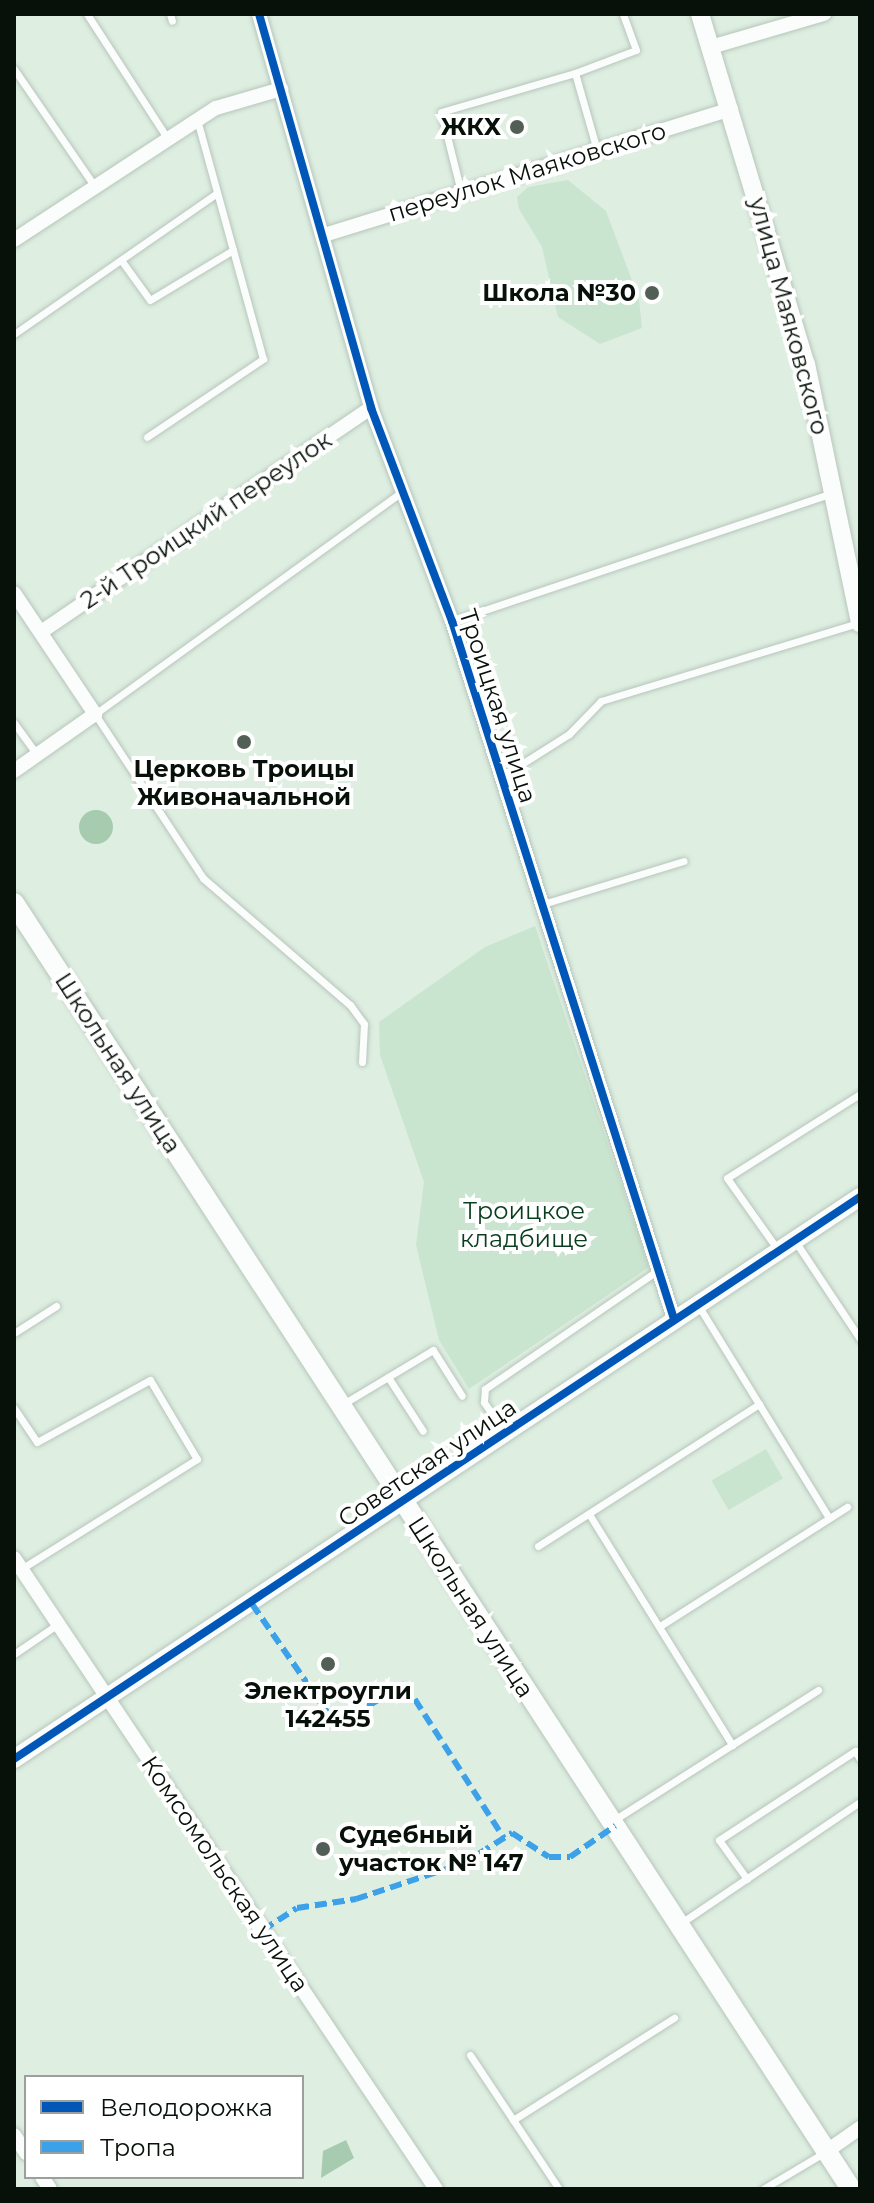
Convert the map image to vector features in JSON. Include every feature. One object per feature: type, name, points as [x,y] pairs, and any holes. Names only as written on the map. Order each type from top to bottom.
[{"type":"main road","name":"Школьная улица","points":[[14,903],[851,2189]]},
{"type":"street","name":"Троицкая улица","points":[[259,14],[371,408],[400,493],[452,621],[674,1319]]},
{"type":"street","name":"улица Маяковского","points":[[700,14],[731,109],[835,492],[860,623]]},
{"type":"street","points":[[711,47],[824,14]]},
{"type":"street","points":[[14,240],[197,120],[281,89]]},
{"type":"street","name":"переулок Маяковского","points":[[324,235],[731,109]]},
{"type":"street","name":"2-й Троицкий переулок","points":[[41,632],[371,408]]},
{"type":"street","points":[[14,593],[95,714],[14,771]]},
{"type":"street","name":"Советская улица","points":[[14,1759],[404,1503],[697,1303],[860,1197]]},
{"type":"street","name":"Комсомольская улица","points":[[18,1563],[436,2189]]},
{"type":"street","points":[[827,2151],[860,2128]]},
{"type":"lane","points":[[87,14],[168,139]]},
{"type":"lane","points":[[461,192],[441,112],[575,73],[636,50],[623,14]]},
{"type":"lane","points":[[14,69],[95,187]]},
{"type":"lane","points":[[575,73],[597,150]]},
{"type":"lane","points":[[147,437],[263,359],[197,120]]},
{"type":"lane","points":[[14,334],[217,193]]},
{"type":"lane","points":[[121,260],[150,300],[233,250]]},
{"type":"lane","points":[[452,621],[835,492]]},
{"type":"lane","points":[[362,1062],[364,1024],[350,1005],[203,878],[95,714],[400,493]]},
{"type":"lane","points":[[500,777],[569,734],[601,701],[860,623]]},
{"type":"lane","points":[[14,723],[37,755]]},
{"type":"lane","points":[[540,905],[684,861]]},
{"type":"lane","points":[[778,1250],[727,1178],[860,1094]]},
{"type":"lane","points":[[794,1239],[860,1339]]},
{"type":"lane","points":[[506,1434],[484,1402],[485,1389],[658,1270]]},
{"type":"lane","points":[[697,1303],[829,1518]]},
{"type":"lane","points":[[14,1333],[56,1306]]},
{"type":"lane","points":[[341,1406],[433,1350],[462,1396]]},
{"type":"lane","points":[[388,1377],[423,1431]]},
{"type":"lane","points":[[14,1408],[37,1442],[150,1380],[197,1459],[18,1563]]},
{"type":"lane","points":[[538,1546],[759,1404]]},
{"type":"lane","points":[[660,1626],[847,1507]]},
{"type":"lane","points":[[589,1514],[732,1745]]},
{"type":"lane","points":[[14,1654],[58,1624]]},
{"type":"lane","points":[[612,1821],[818,1690]]},
{"type":"lane","points":[[747,1879],[719,1840],[855,1751],[860,1759]]},
{"type":"lane","points":[[679,1925],[860,1802]]},
{"type":"lane","points":[[513,2120],[674,2018]]},
{"type":"lane","points":[[470,2055],[559,2189]]},
{"type":"lane","points":[[763,2189],[827,2151]]},
{"type":"green space","points":[[568,180],[606,211],[639,299],[642,328],[600,344],[558,317],[542,247],[519,209],[517,197],[528,187]]},
{"type":"green space","name":"Троицкое кладбище","points":[[535,926],[649,1267],[469,1389],[439,1340],[416,1245],[424,1182],[380,1055],[379,1022],[485,947]]},
{"type":"green space","points":[[766,1449],[783,1478],[728,1510],[711,1480]]},
{"type":"shaded area","points":[[96,810],[108,815],[113,827],[108,839],[96,844],[84,839],[79,827],[84,815]]},
{"type":"shaded area","points":[[346,2140],[354,2158],[321,2178],[323,2151]]},
{"type":"marked path","points":[[252,1604],[336,1725],[405,1684],[504,1838]]},
{"type":"marked path","points":[[263,1930],[297,1908],[356,1899],[464,1863],[512,1833],[549,1857],[570,1857],[615,1826]]},
{"type":"cycle path","points":[[259,14],[371,408],[452,621],[674,1319]]},
{"type":"cycle path","points":[[14,1759],[860,1197]]},
{"type":"place","name":"ЖКХ","points":[[517,127]]},
{"type":"place","name":"Школа №30","points":[[652,293]]},
{"type":"place","name":"Церковь Троицы Живоначальной","points":[[244,742]]},
{"type":"place","name":"Электроугли 142455","points":[[328,1664]]},
{"type":"place","name":"Судебный участок № 147","points":[[323,1849]]}]
